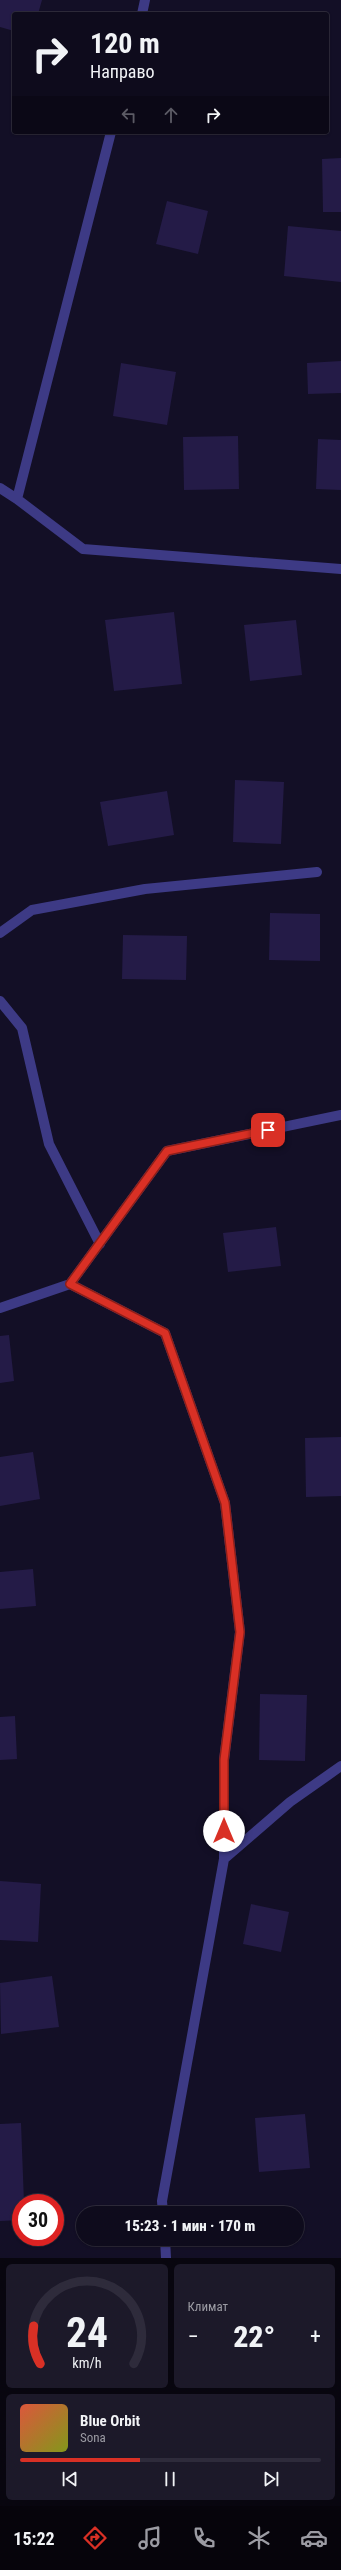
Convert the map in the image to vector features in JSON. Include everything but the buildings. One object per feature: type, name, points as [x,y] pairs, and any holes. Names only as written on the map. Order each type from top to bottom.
[{"type":"street","points":[[143,12],[146,0]]},
{"type":"street","points":[[17,499],[110,134]]},
{"type":"street","points":[[0,488],[17,499],[83,549],[341,569]]},
{"type":"street","points":[[0,933],[32,910],[145,889],[317,872]]},
{"type":"street","points":[[0,1001],[22,1028],[49,1144],[100,1244]]},
{"type":"street","points":[[0,1308],[70,1284],[167,1151],[341,1115]]},
{"type":"street","points":[[70,1284],[165,1333],[225,1503],[240,1632],[224,1760],[224,1859],[162,2201],[162,2206]]},
{"type":"street","points":[[224,1859],[290,1802],[341,1766]]},
{"type":"street","points":[[165,2246],[166,2258]]},
{"type":"route","points":[[224,1831],[224,1760],[240,1632],[225,1503],[165,1333],[70,1284],[167,1151],[268,1130]]}]
